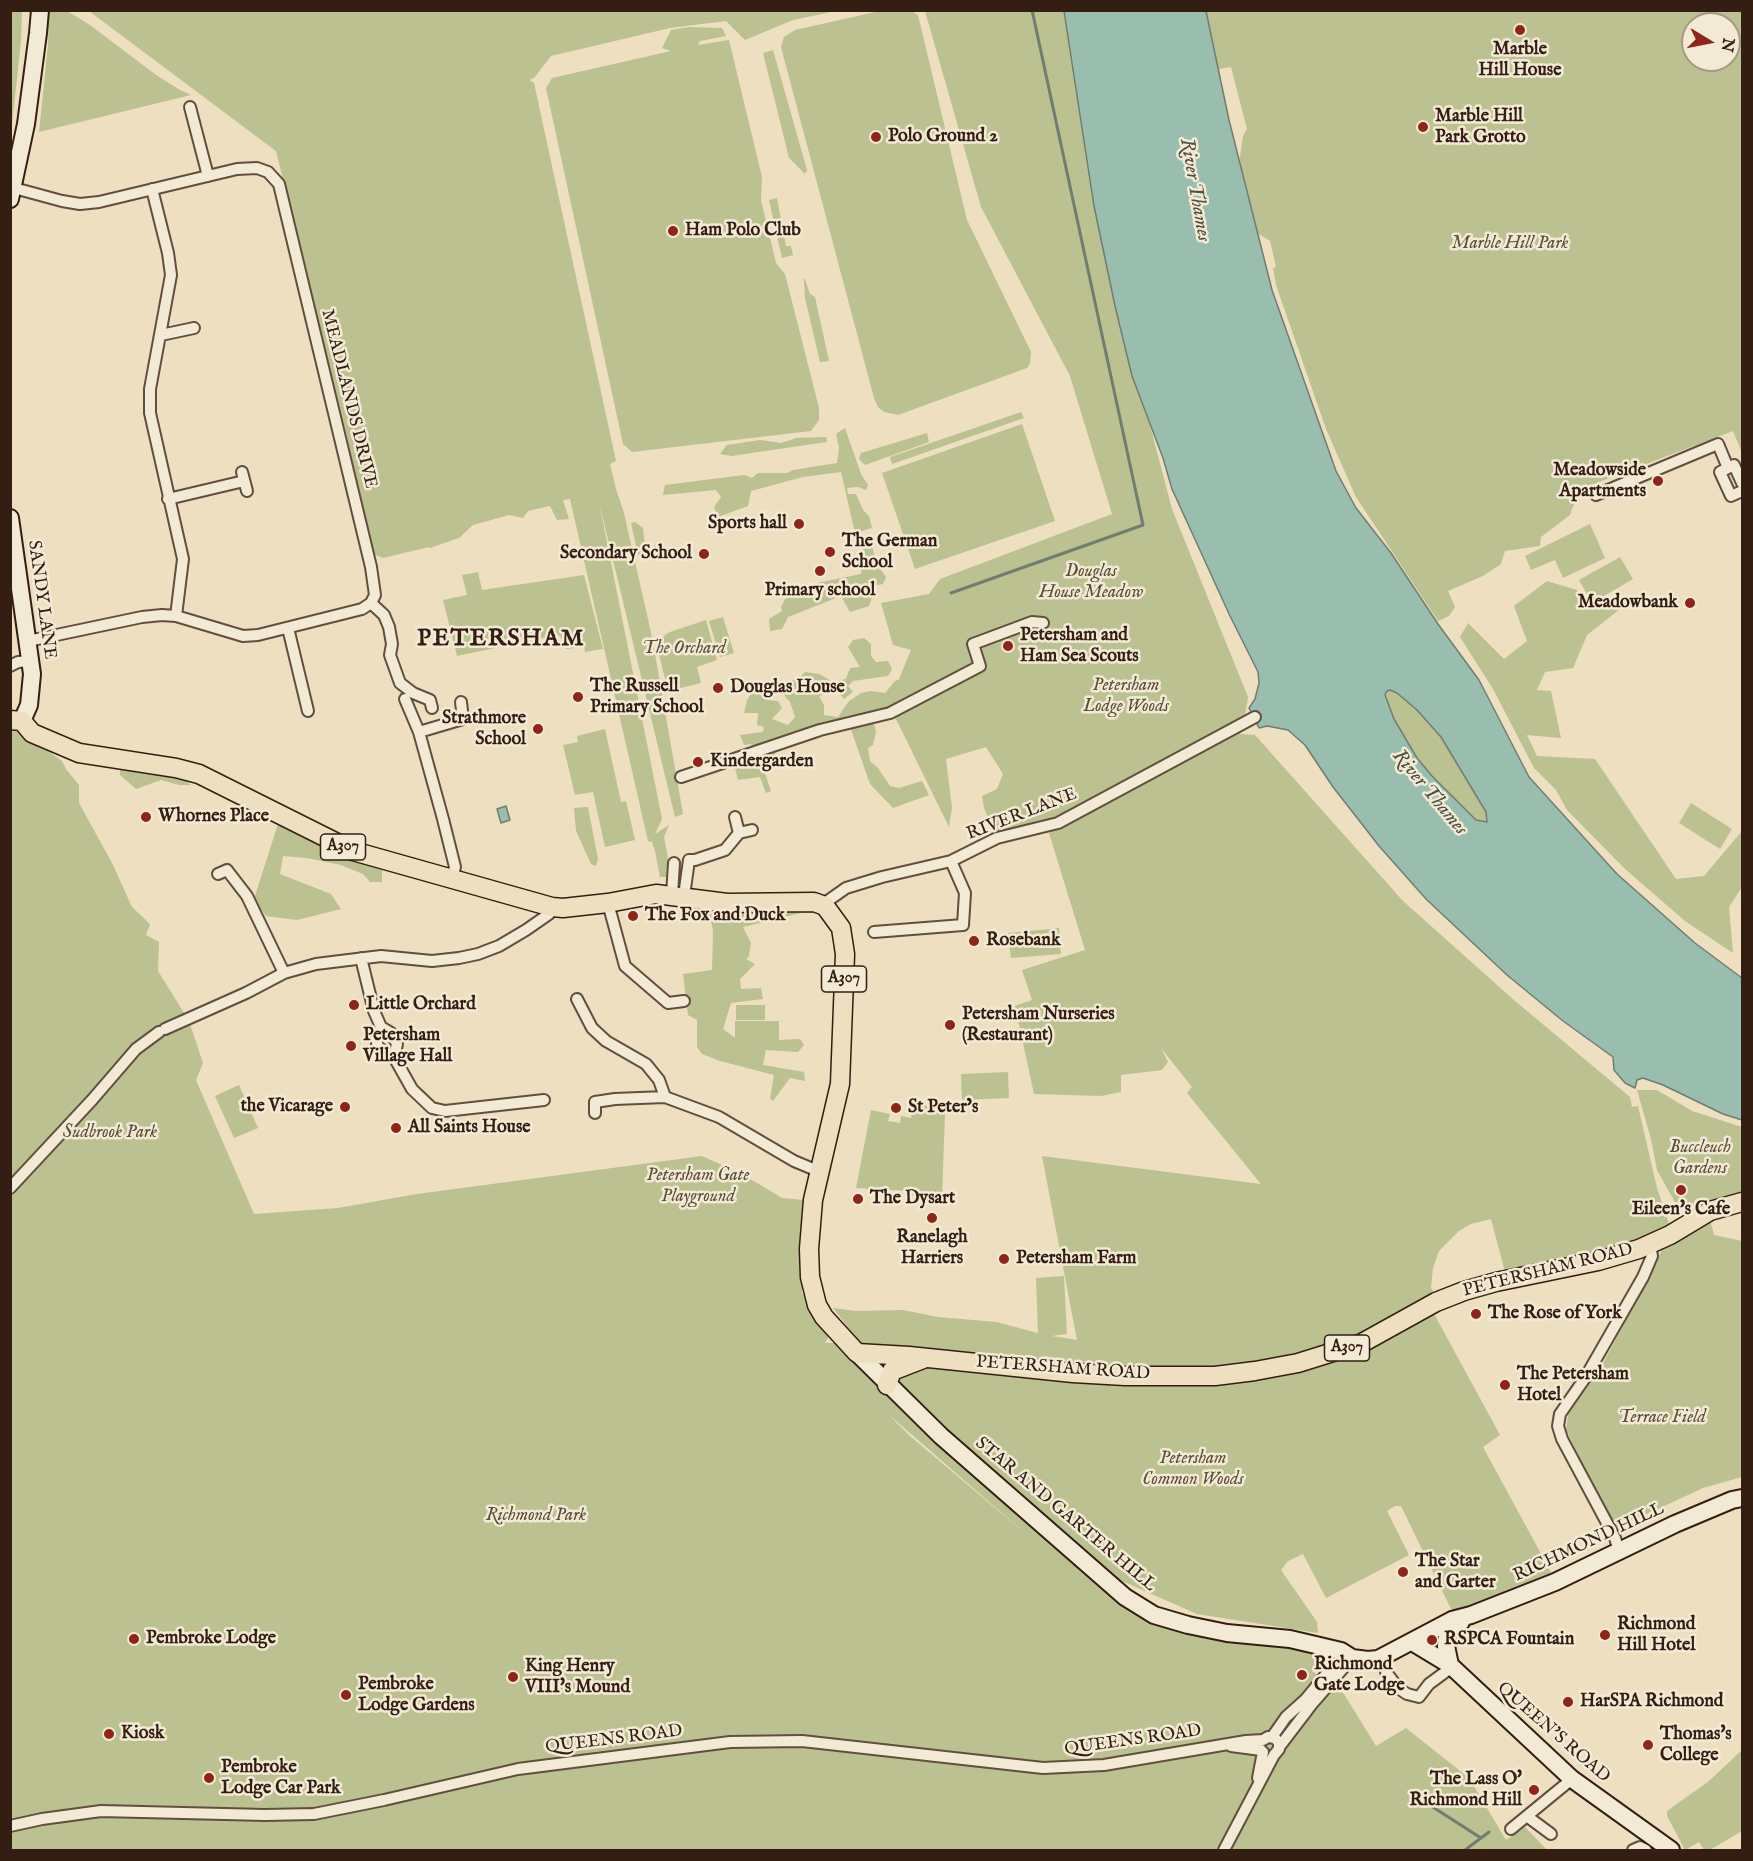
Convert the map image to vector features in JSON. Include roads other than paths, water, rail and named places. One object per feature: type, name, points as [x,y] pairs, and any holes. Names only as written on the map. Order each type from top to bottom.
[{"type":"main road","points":[[12,194],[29,103],[40,10]]},
{"type":"main road","name":"SANDY LANE","points":[[10,518],[31,661],[30,699],[16,720]]},
{"type":"main road","name":"A307","points":[[16,720],[32,733],[79,753],[176,768],[199,774],[353,851],[552,908],[608,903],[651,894],[727,903],[814,902],[825,906],[841,928],[845,954],[840,1084],[818,1170],[811,1218],[809,1260],[811,1285],[817,1305],[824,1317],[856,1353]]},
{"type":"main road","name":"PETERSHAM ROAD","points":[[856,1353],[927,1357],[1073,1373],[1135,1376],[1215,1376],[1256,1371],[1298,1363],[1362,1343],[1436,1302],[1464,1291],[1496,1281],[1598,1261],[1650,1244],[1710,1211],[1743,1202]]},
{"type":"main road","name":"STAR AND GARTER HILL","points":[[856,1353],[941,1436],[1125,1597],[1154,1615],[1227,1633],[1306,1642],[1341,1651],[1352,1658]]},
{"type":"main road","name":"PETERSHAM ROAD","points":[[887,1385],[892,1371],[927,1357]]},
{"type":"main road","name":"RICHMOND HILL","points":[[1352,1658],[1378,1659],[1452,1620],[1471,1615],[1555,1582],[1732,1500],[1743,1498]]},
{"type":"main road","points":[[1451,1666],[1446,1646],[1447,1637],[1454,1626],[1471,1615]]},
{"type":"main road","name":"QUEEN'S ROAD","points":[[1412,1642],[1451,1666],[1572,1779],[1671,1851]]},
{"type":"street","points":[[190,107],[208,176]]},
{"type":"street","name":"MEADLANDS DRIVE","points":[[12,194],[80,204],[99,202],[237,169],[257,168],[268,172],[279,184],[369,559],[375,595],[371,603]]},
{"type":"street","points":[[152,189],[168,253],[171,275],[150,389],[150,413],[183,559],[176,616]]},
{"type":"street","points":[[160,335],[194,328]]},
{"type":"street","points":[[1596,495],[1718,444],[1728,468]]},
{"type":"street","points":[[1743,483],[1734,465],[1720,471],[1731,496],[1743,491]]},
{"type":"street","points":[[168,499],[244,481]]},
{"type":"street","points":[[28,641],[142,617],[176,616],[243,636],[258,635],[362,609],[371,603],[384,615],[389,627],[392,644],[390,655],[419,732],[455,867],[452,879]]},
{"type":"street","points":[[681,777],[820,730],[890,713],[980,666],[973,644],[1032,622],[1043,623]]},
{"type":"street","points":[[288,628],[307,711]]},
{"type":"street","points":[[10,666],[31,661]]},
{"type":"street","points":[[405,694],[430,700],[432,708]]},
{"type":"street","points":[[419,732],[463,719],[460,702]]},
{"type":"street","name":"RIVER LANE","points":[[825,906],[846,888],[951,861],[997,838],[1058,823],[1255,717]]},
{"type":"street","points":[[735,817],[739,833]]},
{"type":"street","points":[[678,896],[689,860],[725,850],[739,833],[752,830]]},
{"type":"street","points":[[874,932],[963,925],[965,893],[951,861]]},
{"type":"street","points":[[674,863],[678,896]]},
{"type":"street","points":[[218,874],[227,870],[247,896],[285,973]]},
{"type":"street","points":[[608,903],[625,966],[668,1003],[684,1001]]},
{"type":"street","points":[[10,1188],[136,1049],[162,1030],[285,973],[316,964],[381,956],[432,961],[478,954],[499,946],[526,930],[549,915],[552,908]]},
{"type":"street","points":[[361,958],[374,1011],[381,1027],[391,1033],[397,1044],[394,1057]]},
{"type":"street","points":[[577,999],[592,1028],[606,1041],[646,1064],[659,1080],[665,1097]]},
{"type":"street","points":[[381,1027],[377,1036],[379,1048],[394,1057],[412,1089],[432,1108],[445,1111],[544,1100]]},
{"type":"street","points":[[594,1103],[615,1099],[665,1097],[719,1117],[794,1161],[818,1170]]},
{"type":"street","points":[[1619,1551],[1615,1538],[1562,1439],[1558,1426],[1560,1414],[1585,1378],[1643,1276],[1652,1256],[1650,1244]]},
{"type":"street","points":[[1224,1851],[1255,1792],[1269,1746],[1286,1717],[1306,1699],[1317,1674],[1352,1658]]},
{"type":"street","points":[[1269,1746],[1312,1704],[1352,1658]]},
{"type":"street","points":[[1386,1672],[1398,1688],[1407,1694],[1419,1697],[1429,1684],[1451,1666]]},
{"type":"street","name":"QUEENS ROAD","points":[[10,1826],[42,1818],[101,1810],[265,1815],[314,1814],[518,1769],[730,1742],[802,1741],[1042,1768],[1104,1766],[1225,1745],[1269,1746]]},
{"type":"street","points":[[1511,1829],[1572,1779]]},
{"type":"street","points":[[1528,1817],[1551,1834]]},
{"type":"street","points":[[1633,1851],[1640,1847],[1646,1851]]},
{"type":"water","name":"River Thames","points":[[1064,11],[1206,11],[1229,120],[1272,290],[1336,471],[1356,508],[1391,553],[1438,624],[1479,680],[1529,777],[1617,874],[1695,943],[1742,978],[1742,1120],[1723,1114],[1663,1085],[1643,1078],[1637,1080],[1635,1088],[1625,1083],[1614,1070],[1613,1057],[1563,1021],[1507,975],[1426,899],[1379,846],[1333,787],[1305,745],[1288,730],[1267,726],[1259,728],[1249,708],[1255,699],[1259,683],[1258,672],[1172,489],[1163,458],[1132,376],[1094,206]],"holes":[[[1390,690],[1417,710],[1441,737],[1486,812],[1487,822],[1476,820],[1417,758],[1394,719],[1385,695]]]},
{"type":"water","points":[[506,806],[510,820],[501,823],[497,809]]},
{"type":"waterway","points":[[951,593],[1143,525],[1032,10]]},
{"type":"waterway","points":[[1428,1804],[1481,1838]]},
{"type":"waterway","points":[[1465,1850],[1489,1832]]},
{"type":"place","name":"Marble Hill House","points":[[1520,30]]},
{"type":"place","name":"Marble Hill Park Grotto","points":[[1423,127]]},
{"type":"place","name":"Polo Ground 2","points":[[876,137]]},
{"type":"place","name":"Ham Polo Club","points":[[673,231]]},
{"type":"place","name":"Meadowside Apartments","points":[[1658,481]]},
{"type":"place","name":"Sports hall","points":[[799,524]]},
{"type":"place","name":"The German School","points":[[830,552]]},
{"type":"place","name":"Secondary School","points":[[704,554]]},
{"type":"place","name":"Primary school","points":[[820,571]]},
{"type":"place","name":"Meadowbank","points":[[1690,603]]},
{"type":"place","name":"Petersham and Ham Sea Scouts","points":[[1008,646]]},
{"type":"place","name":"Douglas House","points":[[718,688]]},
{"type":"place","name":"The Russell Primary School","points":[[578,697]]},
{"type":"place","name":"Strathmore School","points":[[538,729]]},
{"type":"place","name":"Kindergarden","points":[[698,762]]},
{"type":"place","name":"Whornes Place","points":[[146,817]]},
{"type":"place","name":"The Fox and Duck","points":[[633,916]]},
{"type":"place","name":"Rosebank","points":[[974,941]]},
{"type":"place","name":"Little Orchard","points":[[354,1005]]},
{"type":"place","name":"Petersham Nurseries (Restaurant)","points":[[950,1025]]},
{"type":"place","name":"Petersham Village Hall","points":[[351,1046]]},
{"type":"place","name":"the Vicarage","points":[[345,1107]]},
{"type":"place","name":"St Peter’s","points":[[896,1108]]},
{"type":"place","name":"All Saints House","points":[[396,1128]]},
{"type":"place","name":"Eileen's Cafe","points":[[1681,1190]]},
{"type":"place","name":"The Dysart","points":[[858,1199]]},
{"type":"place","name":"Ranelagh Harriers","points":[[932,1218]]},
{"type":"place","name":"Petersham Farm","points":[[1004,1259]]},
{"type":"place","name":"The Rose of York","points":[[1476,1314]]},
{"type":"place","name":"The Petersham Hotel","points":[[1505,1385]]},
{"type":"place","name":"The Star and Garter","points":[[1403,1572]]},
{"type":"place","name":"Richmond Hill Hotel","points":[[1605,1635]]},
{"type":"place","name":"Pembroke Lodge","points":[[134,1639]]},
{"type":"place","name":"RSPCA Fountain","points":[[1432,1640]]},
{"type":"place","name":"Richmond Gate Lodge","points":[[1302,1675]]},
{"type":"place","name":"King Henry VIII's Mound","points":[[513,1677]]},
{"type":"place","name":"Pembroke Lodge Gardens","points":[[346,1695]]},
{"type":"place","name":"HarSPA Richmond","points":[[1568,1702]]},
{"type":"place","name":"Kiosk","points":[[109,1734]]},
{"type":"place","name":"Thomas's College","points":[[1648,1745]]},
{"type":"place","name":"Pembroke Lodge Car Park","points":[[209,1778]]},
{"type":"place","name":"The Lass O' Richmond Hill","points":[[1534,1790]]},
{"type":"district","name":"PETERSHAM","points":[[501,640]]},
{"type":"park label","name":"Marble Hill Park","points":[[1510,244]]},
{"type":"park label","name":"Douglas House Meadow","points":[[1091,582]]},
{"type":"park label","name":"The Orchard","points":[[684,649]]},
{"type":"park label","name":"Petersham Lodge Woods","points":[[1126,696]]},
{"type":"park label","name":"Sudbrook Park","points":[[110,1133]]},
{"type":"park label","name":"Buccleuch Gardens","points":[[1700,1158]]},
{"type":"park label","name":"Petersham Gate Playground","points":[[698,1186]]},
{"type":"park label","name":"Terrace Field","points":[[1662,1418]]},
{"type":"park label","name":"Petersham Common Woods","points":[[1193,1469]]},
{"type":"park label","name":"Richmond Park","points":[[536,1516]]}]
